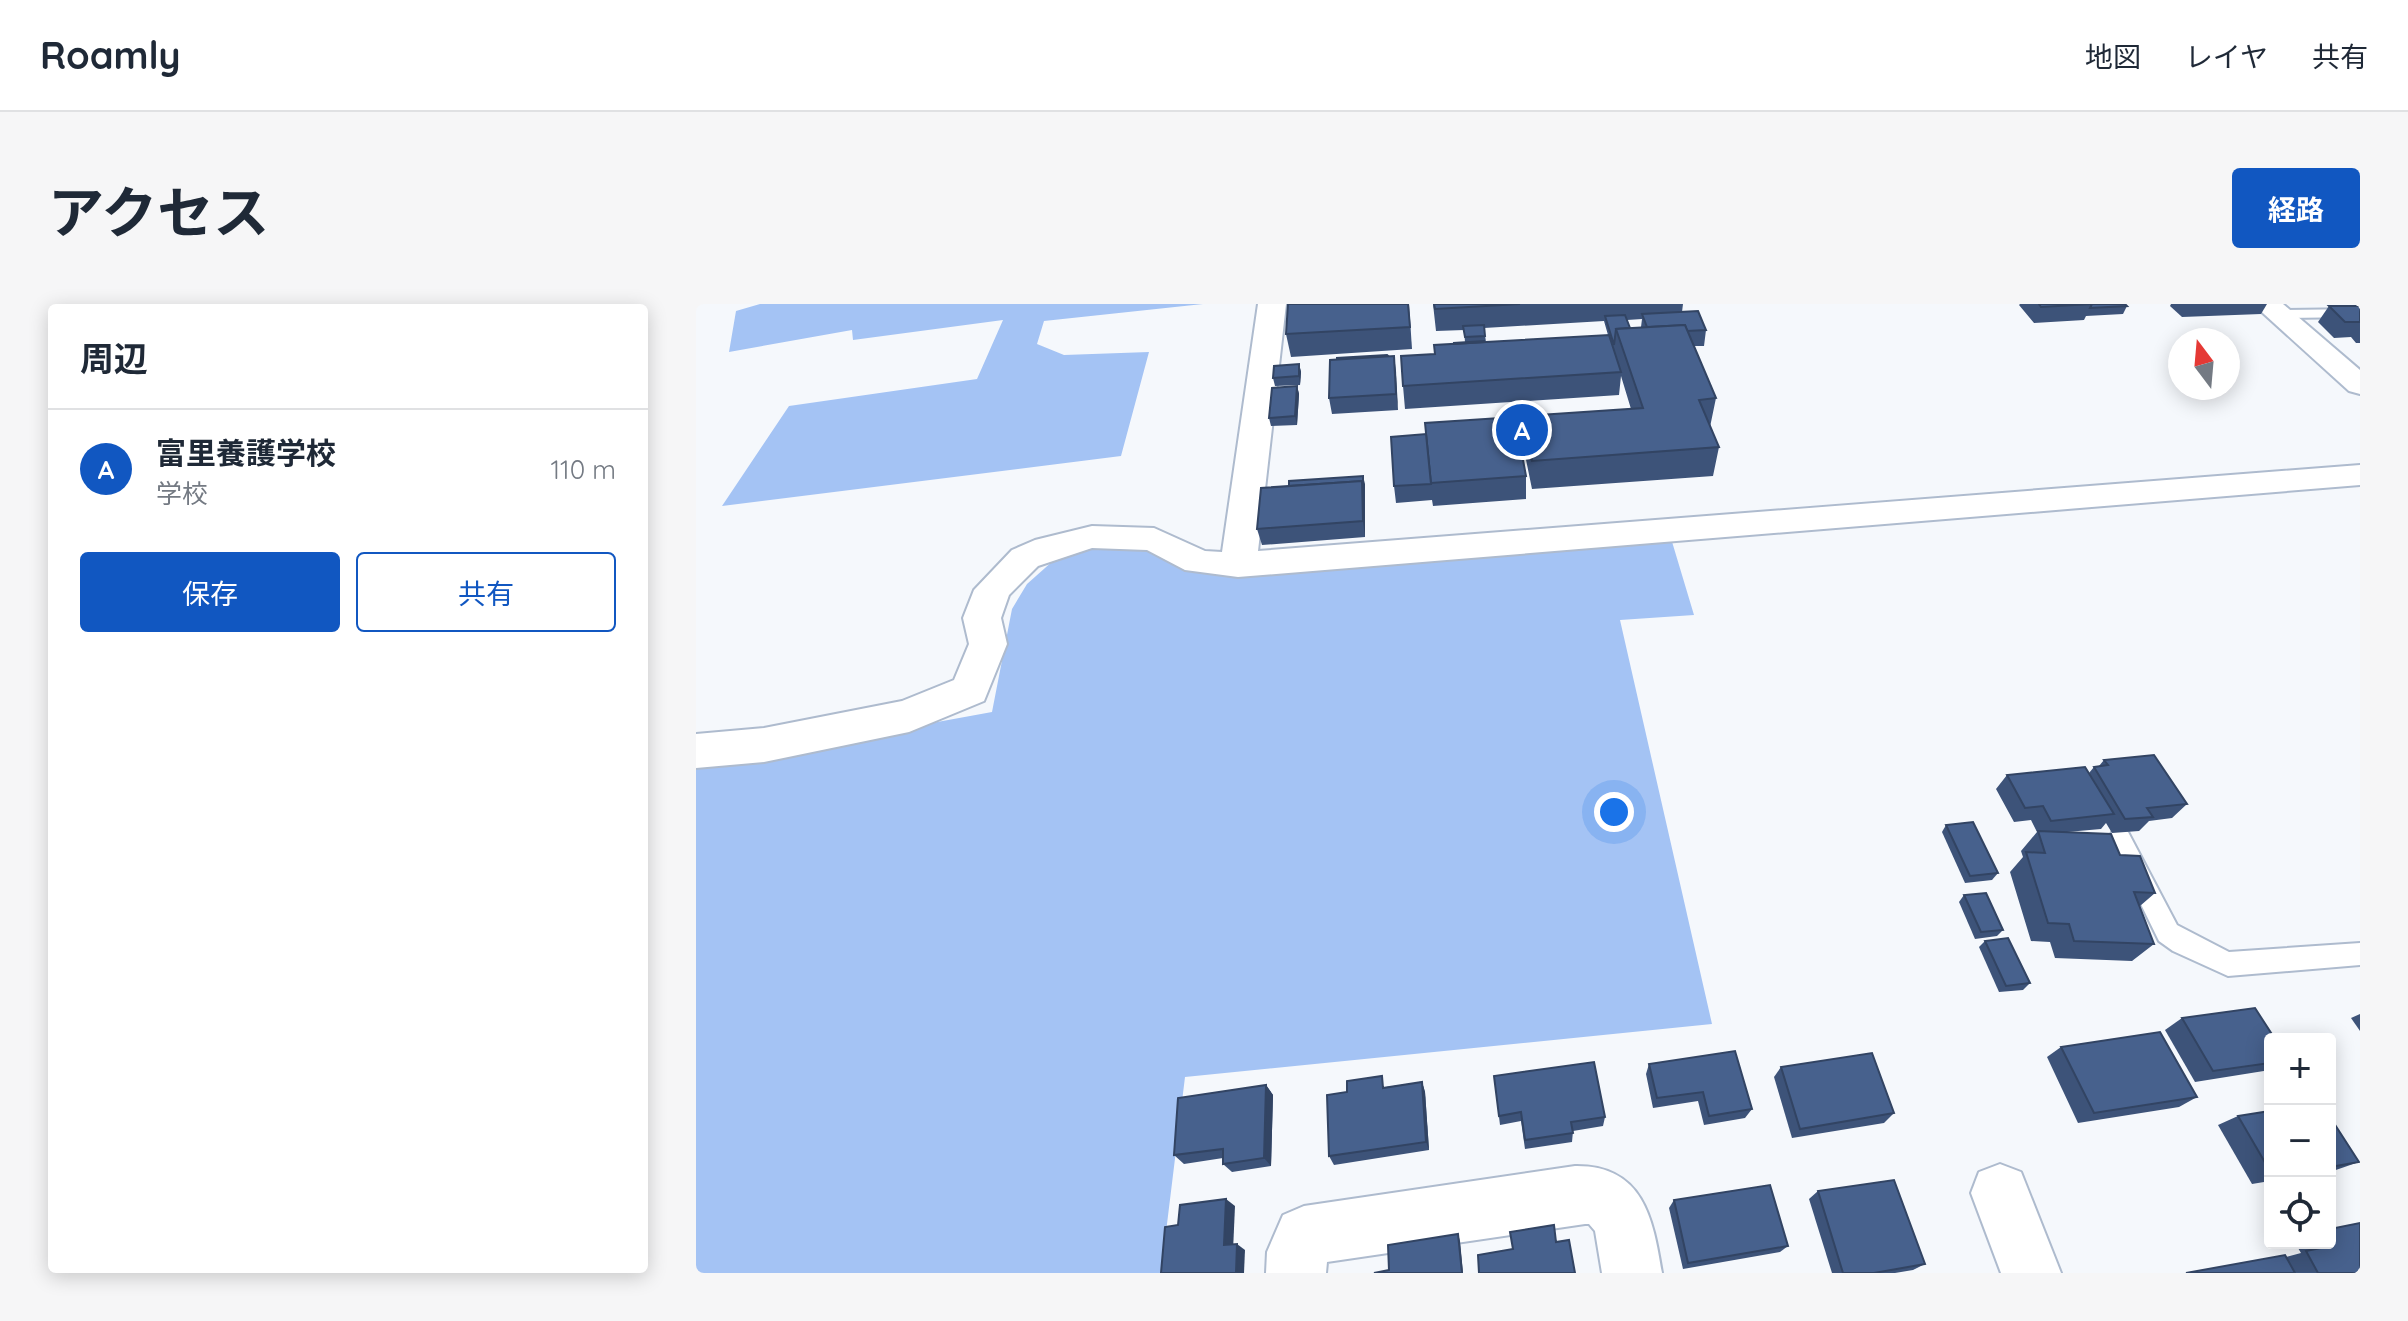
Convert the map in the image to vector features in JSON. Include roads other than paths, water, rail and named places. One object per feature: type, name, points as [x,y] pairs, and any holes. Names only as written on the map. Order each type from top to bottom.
[{"type":"street","points":[[1238,565],[1272,304]]},
{"type":"street","points":[[2273,309],[2360,385]]},
{"type":"street","points":[[696,751],[764,745],[909,716],[970,690],[988,644],[982,618],[993,590],[1025,558],[1048,548],[1092,537],[1154,539],[1198,562],[1238,565],[2360,475]]},
{"type":"street","points":[[2000,1193],[2031,1273]]},
{"type":"street","points":[[1296,1273],[1297,1252],[1304,1236],[1575,1195],[1600,1196],[1616,1211],[1626,1235],[1632,1273]]},
{"type":"lane","points":[[2273,309],[2360,313]]},
{"type":"lane","points":[[2120,839],[2168,933],[2182,943],[2228,964],[2360,954]]},
{"type":"place","name":"富里養護学校","points":[[1522,430]]}]
